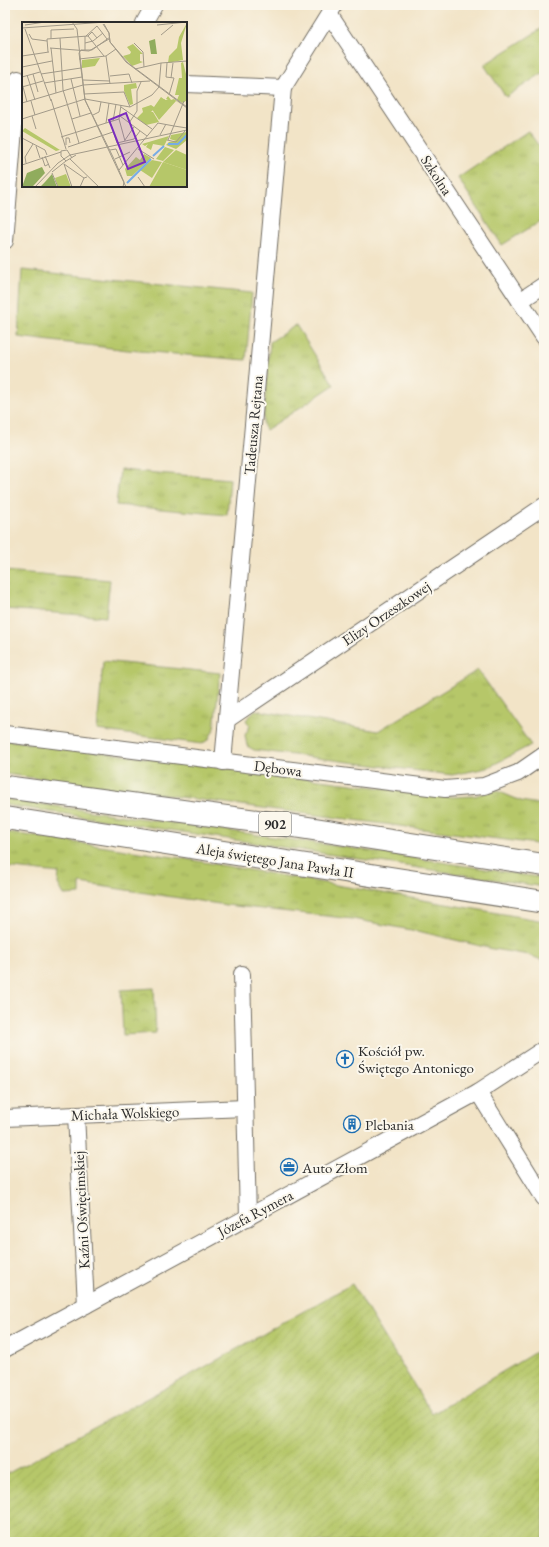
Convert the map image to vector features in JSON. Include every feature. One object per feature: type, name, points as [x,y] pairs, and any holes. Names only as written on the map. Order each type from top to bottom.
[{"type":"main road","name":"902","points":[[5,786],[301,827],[544,865]]},
{"type":"main road","name":"Aleja świętego Jana Pawła II","points":[[5,818],[544,902]]},
{"type":"street","points":[[145,22],[154,5]]},
{"type":"street","points":[[187,84],[284,88],[332,9]]},
{"type":"street","name":"Szkolna","points":[[332,9],[544,337]]},
{"type":"street","points":[[5,241],[15,78]]},
{"type":"street","name":"Tadeusza Rejtana","points":[[223,762],[284,88]]},
{"type":"street","points":[[520,301],[544,285]]},
{"type":"street","name":"Elizy Orzeszkowej","points":[[228,719],[544,506]]},
{"type":"street","name":"Dębowa","points":[[5,734],[445,789],[484,786],[518,773],[544,755]]},
{"type":"street","points":[[242,974],[248,1218]]},
{"type":"street","name":"Józefa Rymera","points":[[5,1349],[478,1092],[544,1049]]},
{"type":"street","points":[[478,1092],[544,1198]]},
{"type":"street","name":"Michała Wolskiego","points":[[5,1118],[245,1108]]},
{"type":"street","name":"Kaźni Oświęcimskiej","points":[[76,1115],[86,1305]]},
{"type":"green space","points":[[544,27],[544,72],[506,97],[484,65]]},
{"type":"green space","points":[[528,131],[544,153],[544,219],[502,245],[458,178]]},
{"type":"green space","points":[[22,270],[252,293],[246,360],[128,350],[18,337]]},
{"type":"green space","points":[[296,325],[334,385],[266,430],[263,424],[270,342]]},
{"type":"green space","points":[[120,470],[230,479],[227,515],[116,505]]},
{"type":"green space","points":[[5,571],[110,580],[106,617],[5,609]]},
{"type":"green space","points":[[103,661],[220,673],[214,729],[209,739],[202,744],[97,730]]},
{"type":"green space","points":[[478,670],[531,745],[487,768],[452,775],[254,750],[247,746],[245,735],[250,726],[246,720],[255,710],[378,731]]},
{"type":"green space","points":[[5,740],[453,797],[474,796],[495,790],[521,801],[544,805],[544,845],[5,774]]},
{"type":"green space","points":[[5,799],[350,848],[544,878],[544,887],[5,805]]},
{"type":"green space","points":[[5,832],[180,858],[544,921],[544,961],[529,955],[493,949],[422,932],[353,919],[226,905],[80,883],[80,894],[64,895],[58,884],[59,873],[5,867]]},
{"type":"green space","points":[[154,988],[156,1033],[123,1035],[121,990]]},
{"type":"green space","points":[[352,1284],[432,1414],[544,1347],[544,1542],[5,1542],[5,1475],[203,1368]]},
{"type":"place","name":"Kościół pw. Świętego Antoniego","points":[[345,1059]]},
{"type":"place","name":"Plebania","points":[[352,1124]]},
{"type":"place","name":"Auto Złom","points":[[289,1167]]}]
